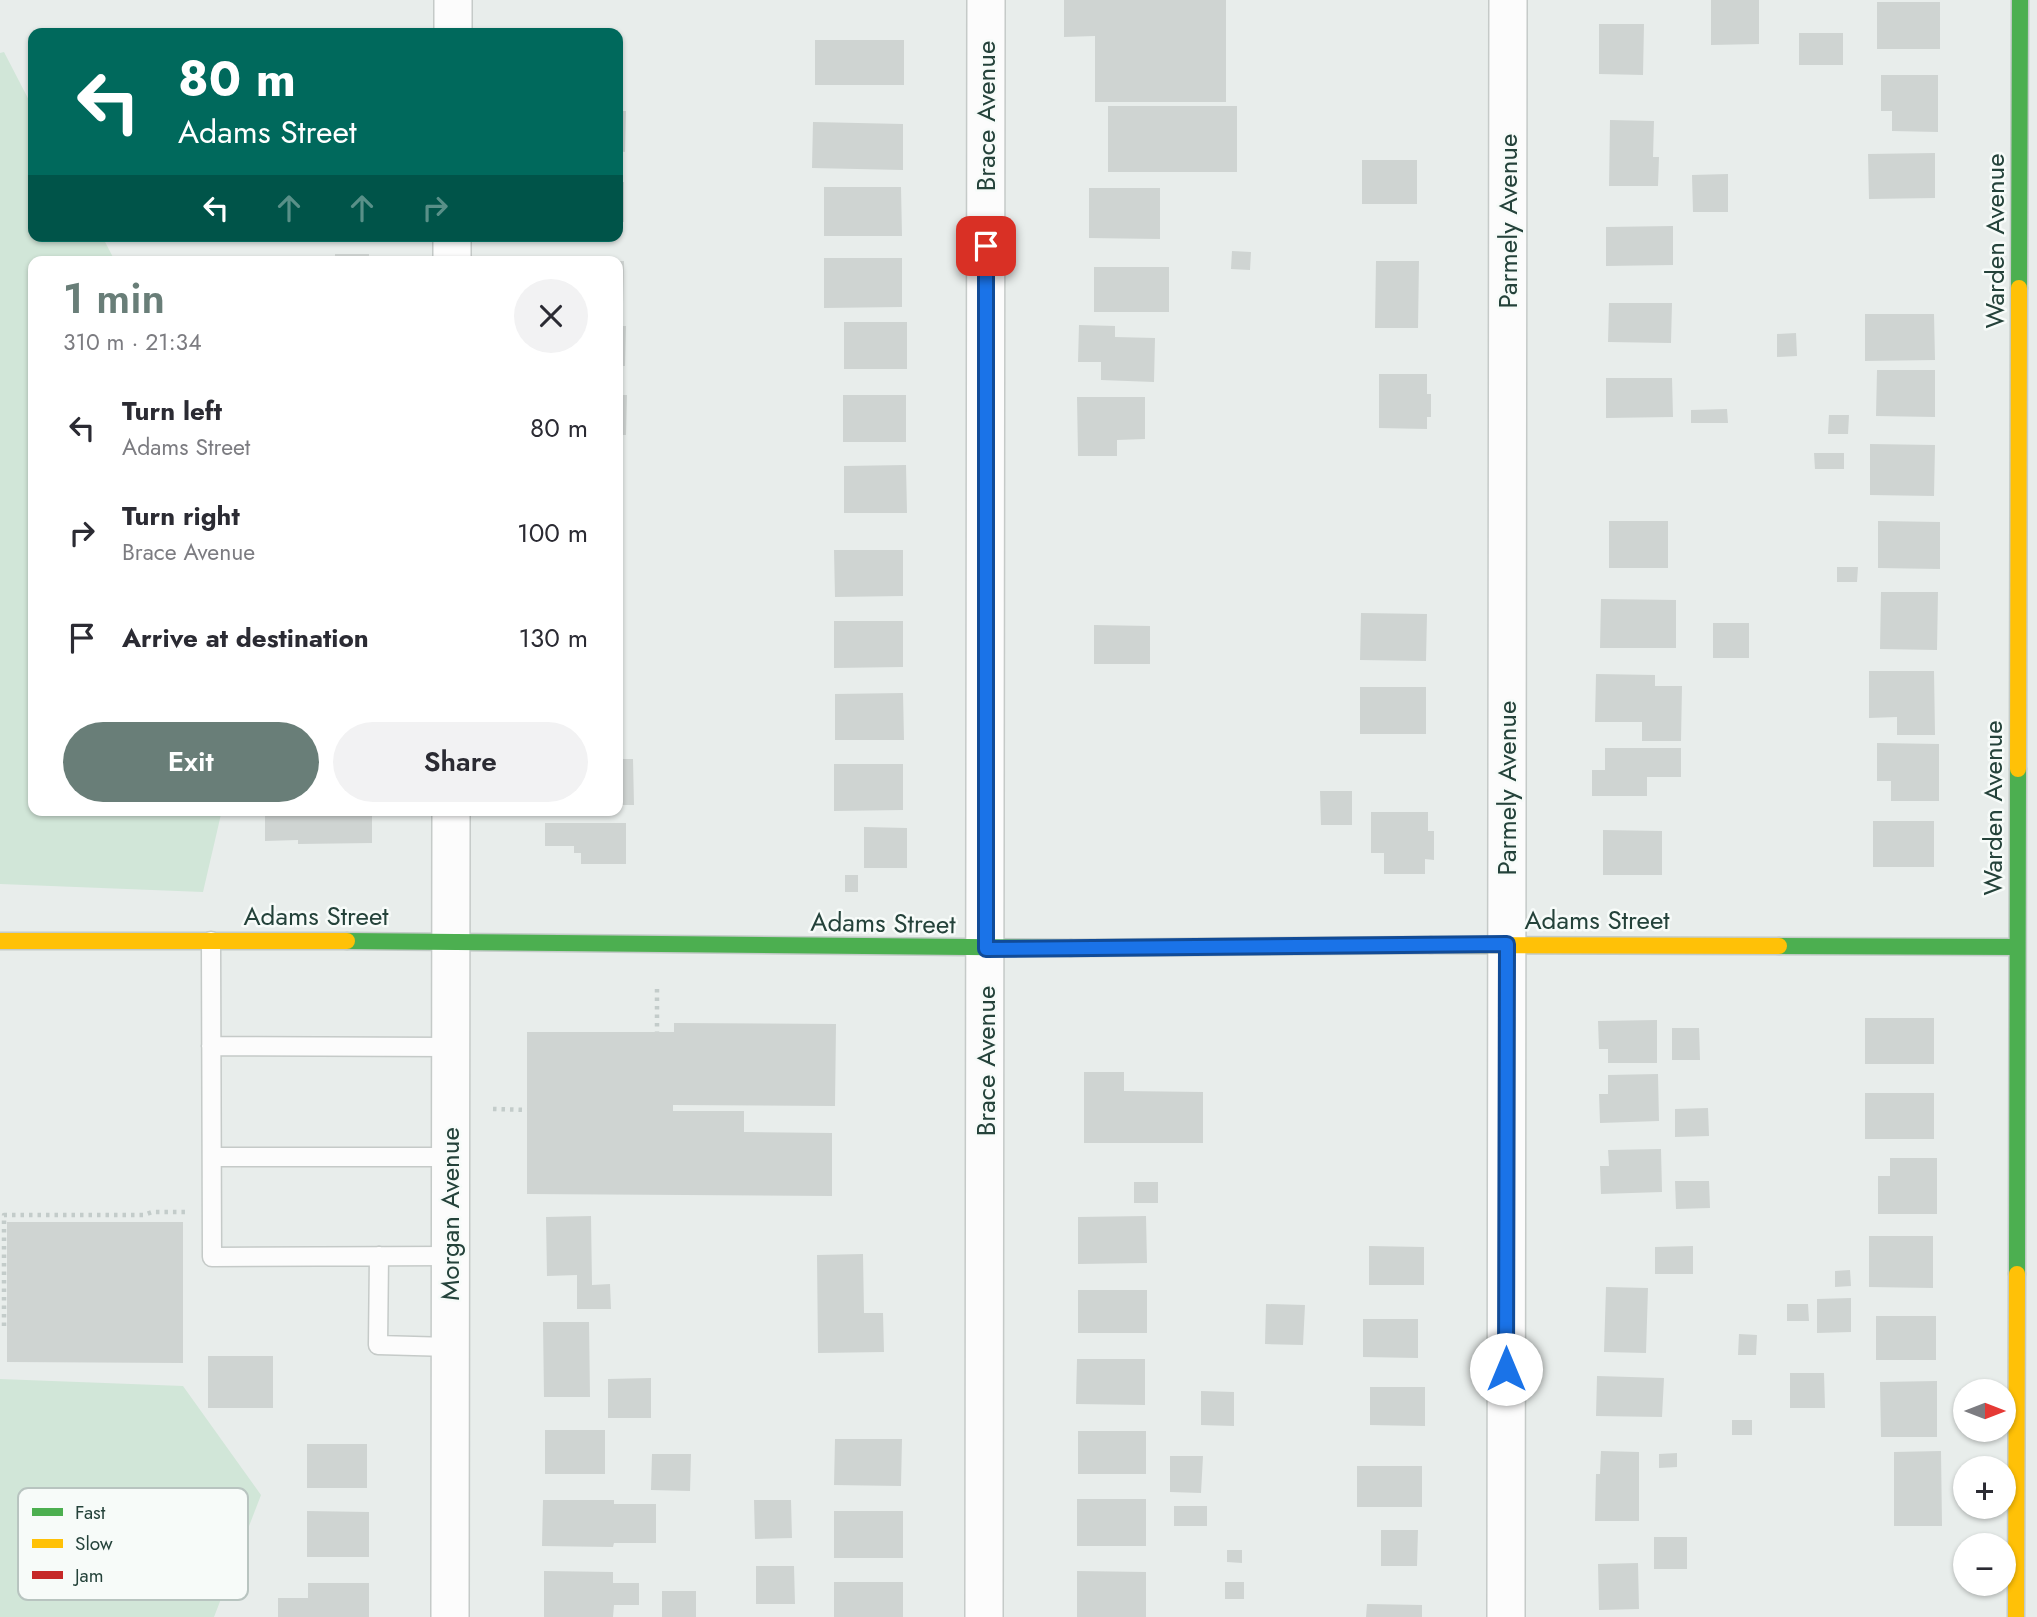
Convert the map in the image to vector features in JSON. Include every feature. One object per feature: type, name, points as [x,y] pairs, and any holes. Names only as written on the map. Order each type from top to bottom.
[{"type":"street","points":[[453,0],[453,28]]},
{"type":"street","name":"Brace Avenue","points":[[984,1617],[986,0]]},
{"type":"street","name":"Parmely Avenue","points":[[1506,1617],[1508,0]]},
{"type":"street","name":"Warden Avenue","points":[[2016,1609],[2018,501],[2028,263],[2028,54],[2020,0]]},
{"type":"street","name":"Morgan Avenue","points":[[450,1617],[451,816]]},
{"type":"street","name":"Adams Street","points":[[0,940],[450,940],[986,949],[1507,944],[2017,947]]},
{"type":"lane","points":[[2018,501],[2037,502]]},
{"type":"lane","points":[[211,940],[212,1257],[450,1256]]},
{"type":"lane","points":[[2016,975],[2037,976]]},
{"type":"lane","points":[[211,1046],[450,1048]]},
{"type":"lane","points":[[212,1157],[450,1157]]},
{"type":"lane","points":[[379,1256],[378,1345],[450,1347]]},
{"type":"lane","points":[[2015,1451],[2037,1451]]},
{"type":"lane","points":[[2016,1609],[2037,1601]]},
{"type":"path","points":[[657,989],[657,1032]]},
{"type":"path","points":[[493,1109],[527,1110]]},
{"type":"path","points":[[4,1326],[4,1215],[144,1215],[152,1212],[193,1212]]},
{"type":"path","points":[[17,1215],[17,1222]]},
{"type":"green space","points":[[4,52],[28,98],[28,242],[105,242],[112,256],[28,256],[28,816],[221,816],[203,892],[0,884],[0,53]]},
{"type":"green space","points":[[0,1379],[183,1386],[261,1495],[248,1529],[248,1488],[18,1488],[18,1600],[221,1600],[214,1617],[0,1617]]},
{"type":"building","points":[[1064,0],[1226,0],[1226,102],[1095,102],[1095,36],[1064,37]]},
{"type":"building","points":[[1711,0],[1759,0],[1759,44],[1711,45]]},
{"type":"building","points":[[1877,2],[1940,2],[1940,49],[1877,49]]},
{"type":"building","points":[[1599,24],[1644,24],[1643,75],[1599,74]]},
{"type":"building","points":[[1799,33],[1843,33],[1843,65],[1799,65]]},
{"type":"building","points":[[815,40],[904,40],[904,85],[815,85]]},
{"type":"building","points":[[1881,75],[1938,75],[1938,132],[1892,131],[1892,111],[1881,111]]},
{"type":"building","points":[[1108,106],[1237,106],[1237,172],[1108,172]]},
{"type":"building","points":[[623,111],[626,111],[623,152]]},
{"type":"building","points":[[1610,120],[1654,121],[1653,157],[1659,157],[1658,186],[1609,186]]},
{"type":"building","points":[[813,122],[903,124],[903,170],[812,168]]},
{"type":"building","points":[[1935,153],[1935,198],[1869,199],[1868,154]]},
{"type":"building","points":[[1362,160],[1417,160],[1417,204],[1362,204]]},
{"type":"building","points":[[1728,174],[1728,212],[1693,212],[1692,175]]},
{"type":"building","points":[[623,182],[624,182],[623,222]]},
{"type":"building","points":[[824,187],[901,187],[902,236],[824,236]]},
{"type":"building","points":[[1089,188],[1160,188],[1160,239],[1089,238]]},
{"type":"building","points":[[1673,226],[1673,265],[1606,266],[1606,227]]},
{"type":"building","points":[[1232,251],[1251,252],[1250,270],[1231,269]]},
{"type":"building","points":[[335,254],[369,254],[369,256]]},
{"type":"building","points":[[824,258],[902,258],[902,307],[824,308]]},
{"type":"building","points":[[1376,261],[1419,261],[1418,328],[1375,328]]},
{"type":"building","points":[[1094,267],[1169,267],[1169,312],[1094,312]]},
{"type":"building","points":[[1609,303],[1672,303],[1671,343],[1608,342]]},
{"type":"building","points":[[1865,314],[1934,314],[1935,360],[1865,361]]},
{"type":"building","points":[[844,322],[907,322],[907,369],[844,369]]},
{"type":"building","points":[[1079,325],[1115,326],[1115,337],[1155,338],[1154,382],[1101,380],[1101,362],[1078,362]]},
{"type":"building","points":[[623,326],[626,326],[623,366]]},
{"type":"building","points":[[1796,333],[1797,356],[1777,357],[1777,334]]},
{"type":"building","points":[[1877,370],[1935,370],[1935,417],[1876,416]]},
{"type":"building","points":[[1379,374],[1427,374],[1427,394],[1431,394],[1431,417],[1427,417],[1427,429],[1379,428]]},
{"type":"building","points":[[1606,378],[1672,378],[1673,417],[1606,418]]},
{"type":"building","points":[[623,395],[627,395],[626,435],[623,435]]},
{"type":"building","points":[[843,395],[906,395],[906,442],[843,442]]},
{"type":"building","points":[[1077,397],[1145,397],[1145,439],[1117,440],[1117,456],[1078,456]]},
{"type":"building","points":[[1727,409],[1728,423],[1691,423],[1691,410]]},
{"type":"building","points":[[1829,415],[1849,415],[1848,434],[1828,434]]},
{"type":"building","points":[[1870,444],[1935,445],[1934,496],[1870,495]]},
{"type":"building","points":[[1814,453],[1844,453],[1844,469],[1815,469]]},
{"type":"building","points":[[906,465],[907,513],[844,513],[844,466]]},
{"type":"building","points":[[1609,521],[1668,521],[1668,568],[1609,568]]},
{"type":"building","points":[[1878,521],[1940,522],[1940,569],[1878,568]]},
{"type":"building","points":[[834,550],[903,550],[903,596],[835,597]]},
{"type":"building","points":[[1837,567],[1858,567],[1857,582],[1837,582]]},
{"type":"building","points":[[1881,592],[1938,592],[1937,650],[1880,649]]},
{"type":"building","points":[[1601,599],[1676,600],[1676,648],[1600,648]]},
{"type":"building","points":[[1361,613],[1427,614],[1426,661],[1360,660]]},
{"type":"building","points":[[834,621],[903,621],[903,667],[834,668]]},
{"type":"building","points":[[1713,623],[1749,623],[1749,658],[1713,658]]},
{"type":"building","points":[[1094,625],[1150,626],[1150,664],[1094,664]]},
{"type":"building","points":[[1869,671],[1934,671],[1935,735],[1897,735],[1897,717],[1869,718]]},
{"type":"building","points":[[1596,674],[1655,675],[1655,686],[1682,686],[1681,741],[1642,741],[1642,722],[1595,722]]},
{"type":"building","points":[[1360,687],[1426,687],[1426,734],[1360,734]]},
{"type":"building","points":[[903,693],[904,740],[835,740],[835,694]]},
{"type":"building","points":[[1877,743],[1939,744],[1939,801],[1891,801],[1891,781],[1877,781]]},
{"type":"building","points":[[1605,748],[1681,748],[1681,777],[1647,777],[1647,796],[1592,796],[1592,770],[1605,770]]},
{"type":"building","points":[[623,759],[633,759],[634,805],[623,805]]},
{"type":"building","points":[[834,764],[903,764],[903,810],[834,811]]},
{"type":"building","points":[[1320,791],[1352,791],[1352,825],[1321,825]]},
{"type":"building","points":[[1371,812],[1428,812],[1428,831],[1434,831],[1434,860],[1425,859],[1425,874],[1384,874],[1384,853],[1371,853]]},
{"type":"building","points":[[265,816],[372,816],[372,843],[298,844],[298,840],[265,841]]},
{"type":"building","points":[[1873,821],[1934,821],[1934,867],[1873,867]]},
{"type":"building","points":[[545,823],[626,823],[626,864],[581,864],[581,853],[574,853],[574,846],[545,846]]},
{"type":"building","points":[[864,827],[907,828],[907,868],[864,868]]},
{"type":"building","points":[[1603,830],[1662,831],[1662,875],[1603,875]]},
{"type":"building","points":[[845,875],[858,875],[858,892],[845,892]]},
{"type":"building","points":[[1865,1018],[1934,1018],[1934,1064],[1865,1064]]},
{"type":"building","points":[[1657,1020],[1657,1063],[1608,1063],[1608,1049],[1599,1049],[1598,1021]]},
{"type":"building","points":[[674,1023],[836,1024],[835,1106],[673,1105],[673,1111],[744,1111],[744,1132],[832,1133],[832,1196],[527,1194],[527,1032],[674,1032]]},
{"type":"building","points":[[1672,1028],[1699,1028],[1700,1060],[1672,1060]]},
{"type":"building","points":[[1084,1072],[1124,1072],[1124,1091],[1203,1092],[1203,1143],[1084,1143]]},
{"type":"building","points":[[1658,1074],[1659,1121],[1600,1123],[1599,1094],[1608,1094],[1608,1075]]},
{"type":"building","points":[[1865,1093],[1934,1093],[1934,1139],[1865,1139]]},
{"type":"building","points":[[1708,1108],[1709,1136],[1675,1137],[1675,1109]]},
{"type":"building","points":[[1661,1149],[1662,1192],[1601,1194],[1600,1166],[1609,1166],[1608,1150]]},
{"type":"building","points":[[1890,1158],[1937,1158],[1937,1214],[1878,1214],[1878,1176],[1890,1176]]},
{"type":"building","points":[[1675,1181],[1709,1181],[1710,1208],[1676,1209]]},
{"type":"building","points":[[1134,1182],[1158,1182],[1158,1203],[1134,1203]]},
{"type":"building","points":[[591,1216],[592,1285],[610,1284],[611,1309],[577,1309],[577,1275],[547,1276],[546,1217]]},
{"type":"building","points":[[1146,1216],[1147,1263],[1078,1264],[1078,1217]]},
{"type":"building","points":[[7,1222],[183,1222],[183,1363],[7,1362]]},
{"type":"building","points":[[1869,1236],[1933,1236],[1933,1288],[1869,1287]]},
{"type":"building","points":[[1369,1246],[1424,1247],[1424,1285],[1369,1285]]},
{"type":"building","points":[[1693,1246],[1693,1274],[1655,1274],[1655,1247]]},
{"type":"building","points":[[863,1254],[864,1313],[883,1313],[884,1352],[818,1353],[817,1255]]},
{"type":"building","points":[[1850,1270],[1851,1286],[1835,1287],[1835,1271]]},
{"type":"building","points":[[1606,1287],[1648,1288],[1646,1353],[1604,1352]]},
{"type":"building","points":[[1078,1290],[1147,1290],[1147,1333],[1078,1333]]},
{"type":"building","points":[[1851,1298],[1851,1332],[1817,1333],[1817,1299]]},
{"type":"building","points":[[1266,1304],[1305,1305],[1303,1345],[1265,1344]]},
{"type":"building","points":[[1787,1304],[1808,1304],[1809,1321],[1787,1321]]},
{"type":"building","points":[[1876,1316],[1936,1316],[1936,1360],[1876,1360]]},
{"type":"building","points":[[1363,1319],[1418,1319],[1418,1358],[1363,1357]]},
{"type":"building","points":[[543,1322],[589,1322],[590,1397],[544,1397]]},
{"type":"building","points":[[1739,1334],[1757,1335],[1756,1355],[1738,1355]]},
{"type":"building","points":[[208,1356],[273,1356],[273,1408],[208,1408]]},
{"type":"building","points":[[1077,1359],[1145,1359],[1145,1405],[1076,1404]]},
{"type":"building","points":[[1790,1373],[1824,1373],[1825,1408],[1790,1408]]},
{"type":"building","points":[[1597,1376],[1664,1378],[1662,1417],[1596,1416]]},
{"type":"building","points":[[651,1378],[651,1418],[608,1418],[608,1379]]},
{"type":"building","points":[[1937,1381],[1937,1437],[1881,1437],[1880,1382]]},
{"type":"building","points":[[1370,1387],[1425,1387],[1425,1426],[1370,1425]]},
{"type":"building","points":[[1201,1391],[1234,1392],[1234,1426],[1201,1425]]},
{"type":"building","points":[[1732,1420],[1752,1420],[1752,1435],[1732,1435]]},
{"type":"building","points":[[545,1430],[605,1430],[605,1474],[545,1474]]},
{"type":"building","points":[[1078,1431],[1146,1431],[1146,1474],[1078,1474]]},
{"type":"building","points":[[835,1439],[902,1439],[901,1486],[834,1485]]},
{"type":"building","points":[[307,1444],[367,1444],[367,1488],[307,1488]]},
{"type":"building","points":[[1601,1451],[1639,1452],[1639,1521],[1595,1521],[1596,1474],[1600,1474]]},
{"type":"building","points":[[1941,1451],[1942,1526],[1894,1526],[1894,1452]]},
{"type":"building","points":[[1677,1453],[1677,1467],[1659,1468],[1659,1454]]},
{"type":"building","points":[[652,1454],[691,1454],[690,1491],[651,1490]]},
{"type":"building","points":[[1170,1456],[1203,1456],[1201,1493],[1170,1492]]},
{"type":"building","points":[[1357,1466],[1422,1466],[1422,1507],[1357,1507]]},
{"type":"building","points":[[1077,1499],[1146,1499],[1146,1546],[1077,1546]]},
{"type":"building","points":[[543,1500],[614,1500],[614,1504],[656,1504],[656,1543],[614,1543],[613,1547],[542,1546]]},
{"type":"building","points":[[754,1500],[791,1500],[792,1538],[755,1539]]},
{"type":"building","points":[[1174,1506],[1207,1506],[1207,1526],[1174,1526]]},
{"type":"building","points":[[307,1511],[369,1512],[369,1557],[307,1557]]},
{"type":"building","points":[[834,1511],[903,1511],[903,1558],[834,1558]]},
{"type":"building","points":[[1381,1530],[1418,1530],[1417,1566],[1381,1566]]},
{"type":"building","points":[[1654,1537],[1687,1537],[1687,1569],[1654,1569]]},
{"type":"building","points":[[1227,1550],[1242,1550],[1242,1563],[1227,1562]]},
{"type":"building","points":[[1638,1563],[1639,1609],[1599,1610],[1598,1564]]},
{"type":"building","points":[[756,1566],[794,1566],[795,1604],[756,1604]]},
{"type":"building","points":[[544,1571],[613,1572],[613,1583],[639,1583],[639,1605],[614,1605],[613,1617],[544,1617]]},
{"type":"building","points":[[1077,1571],[1146,1572],[1146,1617],[1077,1617]]},
{"type":"building","points":[[834,1582],[903,1582],[903,1617],[834,1617]]},
{"type":"building","points":[[1225,1582],[1244,1582],[1244,1599],[1225,1599]]},
{"type":"building","points":[[308,1583],[369,1583],[369,1617],[278,1617],[278,1598],[308,1598]]},
{"type":"building","points":[[662,1591],[696,1591],[696,1617],[662,1617]]},
{"type":"building","points":[[1367,1604],[1422,1605],[1422,1617],[1366,1617]]},
{"type":"traffic: fast","points":[[2019,288],[2020,0]]},
{"type":"traffic: fast","points":[[2017,1274],[2018,769]]},
{"type":"traffic: fast","points":[[347,941],[1071,948]]},
{"type":"traffic: fast","points":[[1779,946],[2017,947]]},
{"type":"traffic: slow","points":[[2018,769],[2019,288]]},
{"type":"traffic: slow","points":[[0,941],[347,941]]},
{"type":"traffic: slow","points":[[1431,945],[1779,946]]},
{"type":"traffic: slow","points":[[2016,1617],[2017,1274]]},
{"type":"traffic: jam","points":[[1071,948],[1431,945]]},
{"type":"route","points":[[986,246],[986,949],[1507,944],[1506,1369]]}]
